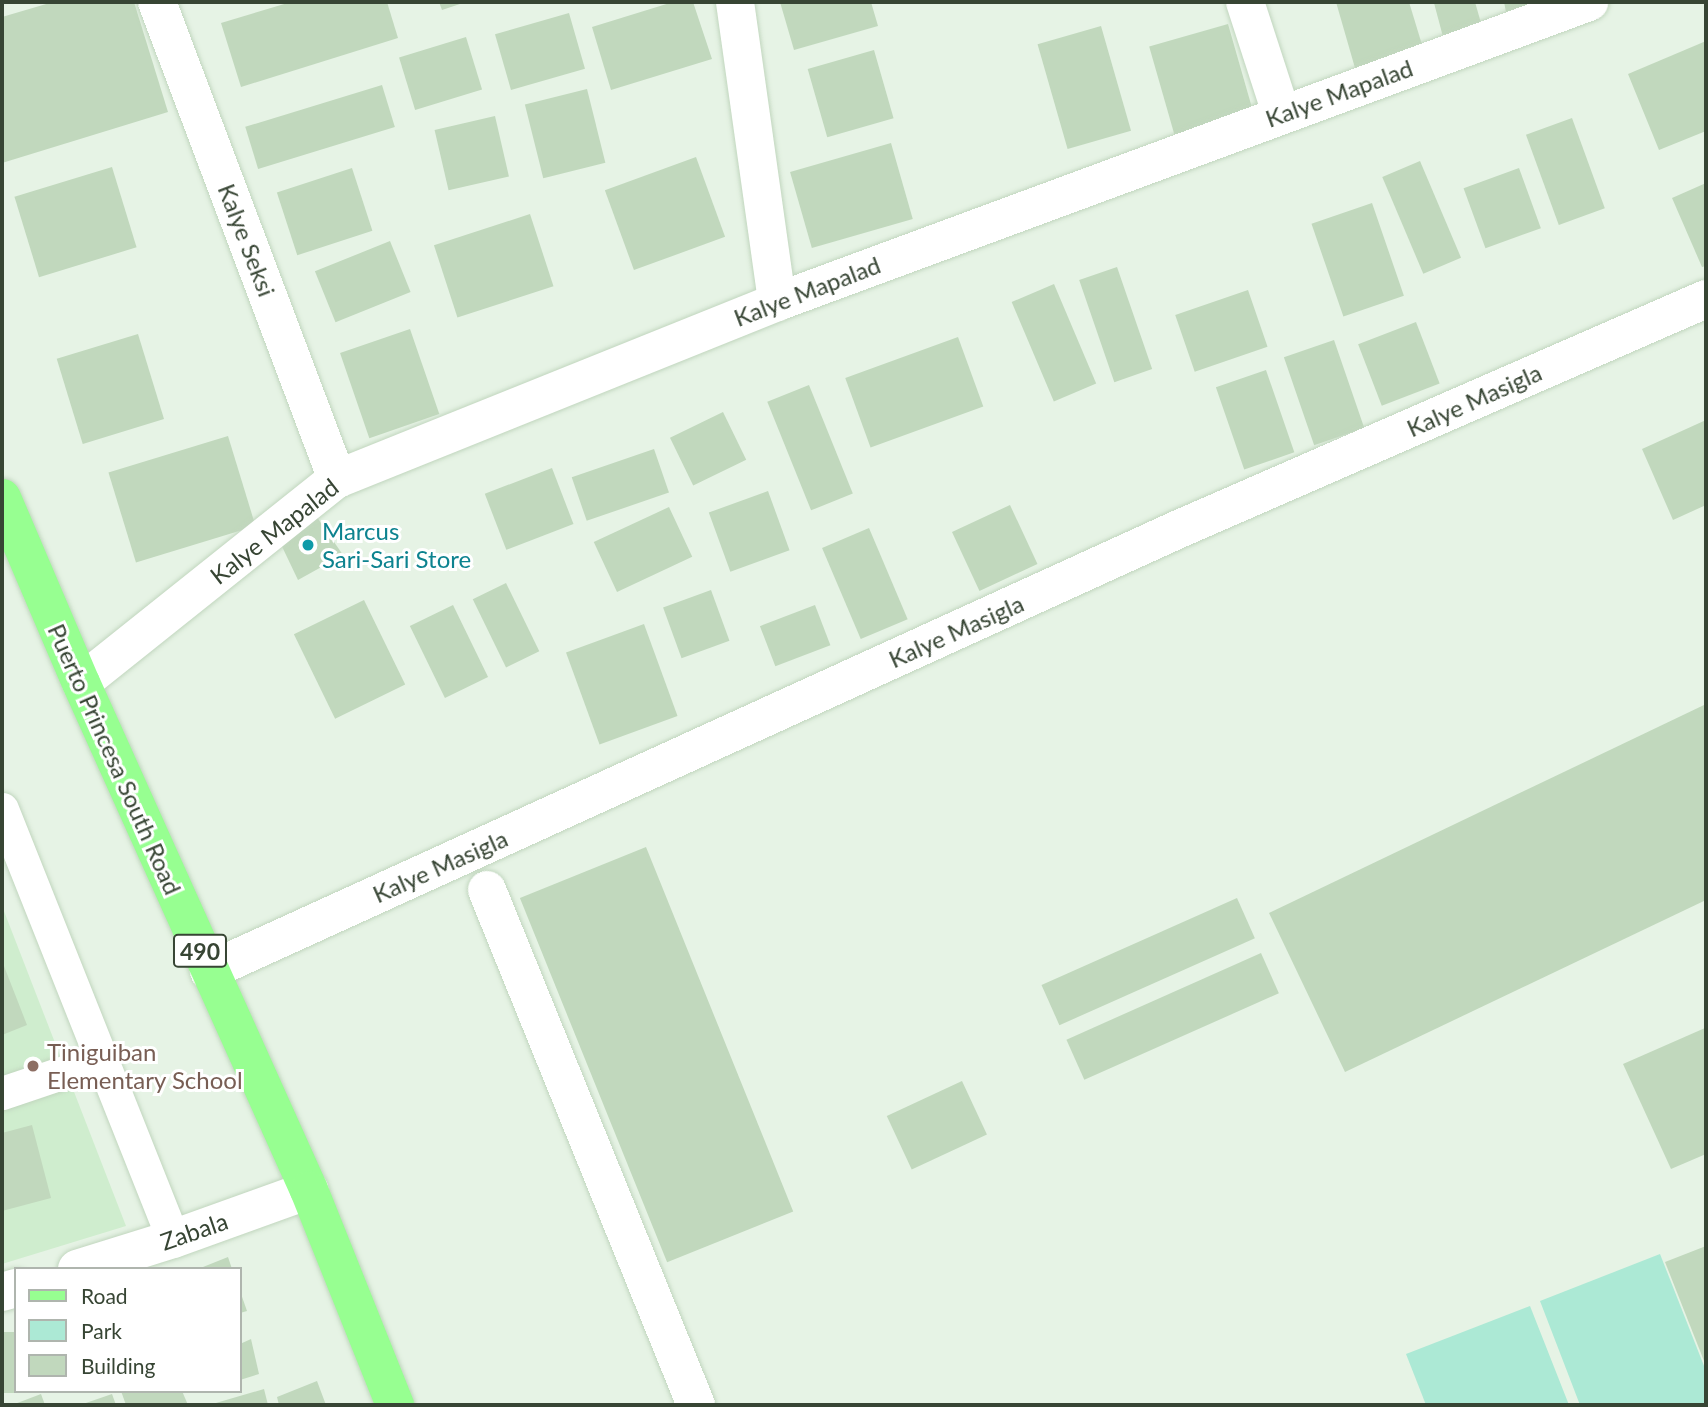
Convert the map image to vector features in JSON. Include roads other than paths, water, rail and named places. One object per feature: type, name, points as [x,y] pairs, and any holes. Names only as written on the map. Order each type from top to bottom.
[{"type":"main road","name":"Puerto Princesa South Road","points":[[2,498],[81,683],[309,1190],[395,1405]]},
{"type":"street","name":"Kalye Seksi","points":[[157,2],[337,479]]},
{"type":"street","points":[[735,2],[777,302]]},
{"type":"street","points":[[1245,2],[1281,113]]},
{"type":"street","name":"Kalye Mapalad","points":[[81,683],[337,479],[777,302],[1281,113],[1589,2]]},
{"type":"street","name":"Kalye Masigla","points":[[209,971],[1166,535],[1706,299]]},
{"type":"street","points":[[488,890],[696,1405]]},
{"type":"street","name":"Zabala","points":[[83,1267],[173,1239],[309,1190]]},
{"type":"lane","points":[[2,808],[173,1239]]},
{"type":"lane","points":[[2,1093],[103,1059]]},
{"type":"place","name":"Marcus Sari-Sari Store","points":[[308,545]]},
{"type":"place","name":"Tiniguiban Elementary School","points":[[33,1066]]}]
